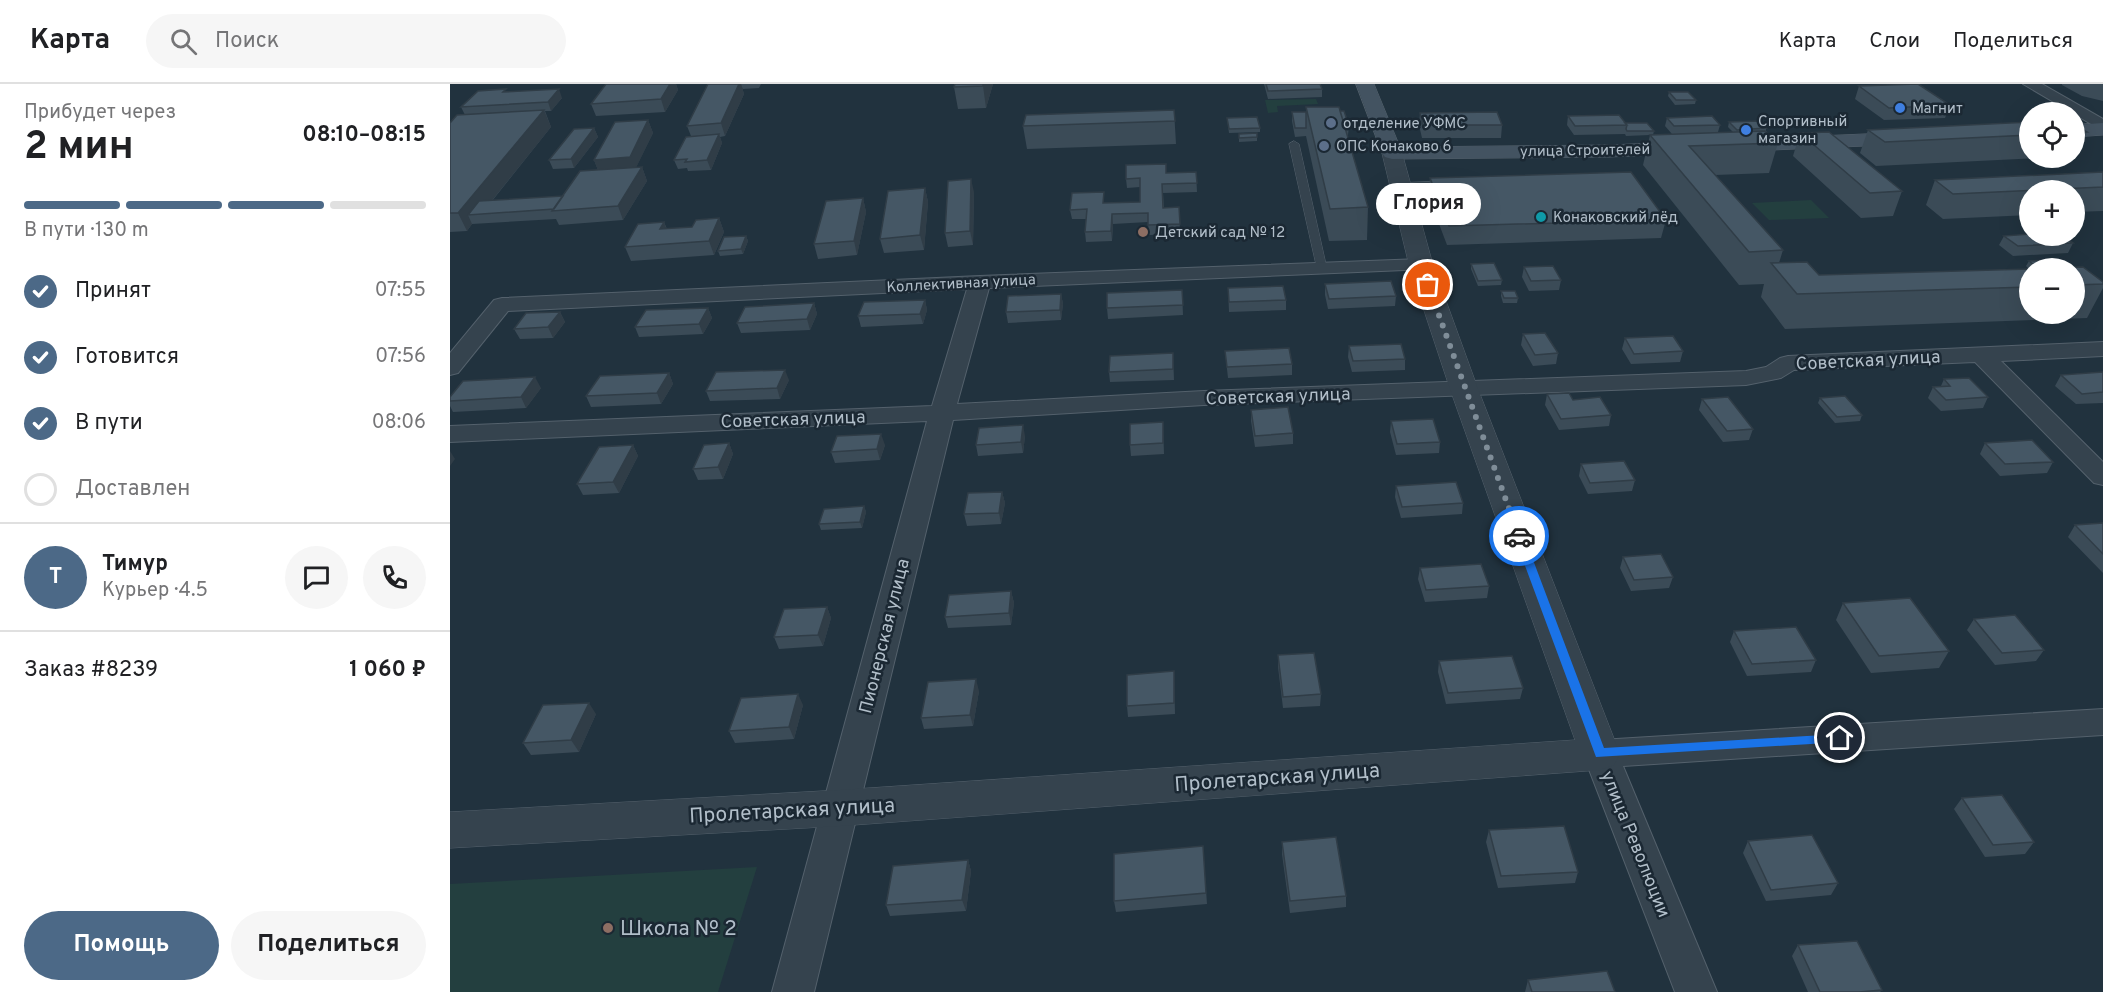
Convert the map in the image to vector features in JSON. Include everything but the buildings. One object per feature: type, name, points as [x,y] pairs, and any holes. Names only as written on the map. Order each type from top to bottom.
[{"type":"main road","name":"улица Революции","points":[[1365,84],[1392,153]]},
{"type":"main road","points":[[2085,131],[2102,130]]},
{"type":"main road","name":"улица Строителей","points":[[1392,153],[1609,151],[1936,137]]},
{"type":"street","points":[[2031,84],[2102,130]]},
{"type":"street","name":"улица Революции","points":[[1392,153],[1421,265],[1464,389],[1600,753],[1695,992]]},
{"type":"street","name":"Коллективная улица","points":[[474,339],[502,305],[980,282],[1421,265]]},
{"type":"street","name":"Пионерская улица","points":[[793,992],[942,413],[980,282]]},
{"type":"street","points":[[450,340],[474,339]]},
{"type":"street","points":[[450,368],[474,339]]},
{"type":"street","name":"Советская улица","points":[[450,434],[942,413],[1034,406],[1746,378],[1773,373],[1788,363],[2103,349]]},
{"type":"street","points":[[1981,354],[2103,477]]},
{"type":"street","name":"Пролетарская улица","points":[[450,830],[840,808],[1600,753],[2103,722]]},
{"type":"lane","points":[[1294,144],[1322,269]]},
{"type":"lane","points":[[1400,186],[1457,184]]},
{"type":"green space","points":[[1316,99],[1318,104],[1277,106],[1278,112],[1268,113],[1265,100]]},
{"type":"green space","points":[[1811,200],[1829,218],[1769,220],[1752,203]]},
{"type":"green space","name":"Школа № 2","points":[[757,867],[718,992],[450,992],[450,884]]},
{"type":"way so far","points":[[1428,285],[1519,536]]},
{"type":"place","name":"Магнит","points":[[1900,108]]},
{"type":"place","name":"отделение УФМС","points":[[1331,123]]},
{"type":"place","name":"Спортивный магазин","points":[[1746,130]]},
{"type":"place","name":"ОПС Конаково 6","points":[[1324,146]]},
{"type":"place","name":"Конаковский лёд","points":[[1541,217]]},
{"type":"place","name":"Детский сад № 12","points":[[1143,232]]},
{"type":"place","name":"Глория","points":[[1428,285]]},
{"type":"place","name":"Школа № 2","points":[[608,928]]},
{"type":"route","points":[[1519,536],[1600,753],[1840,738]]}]
